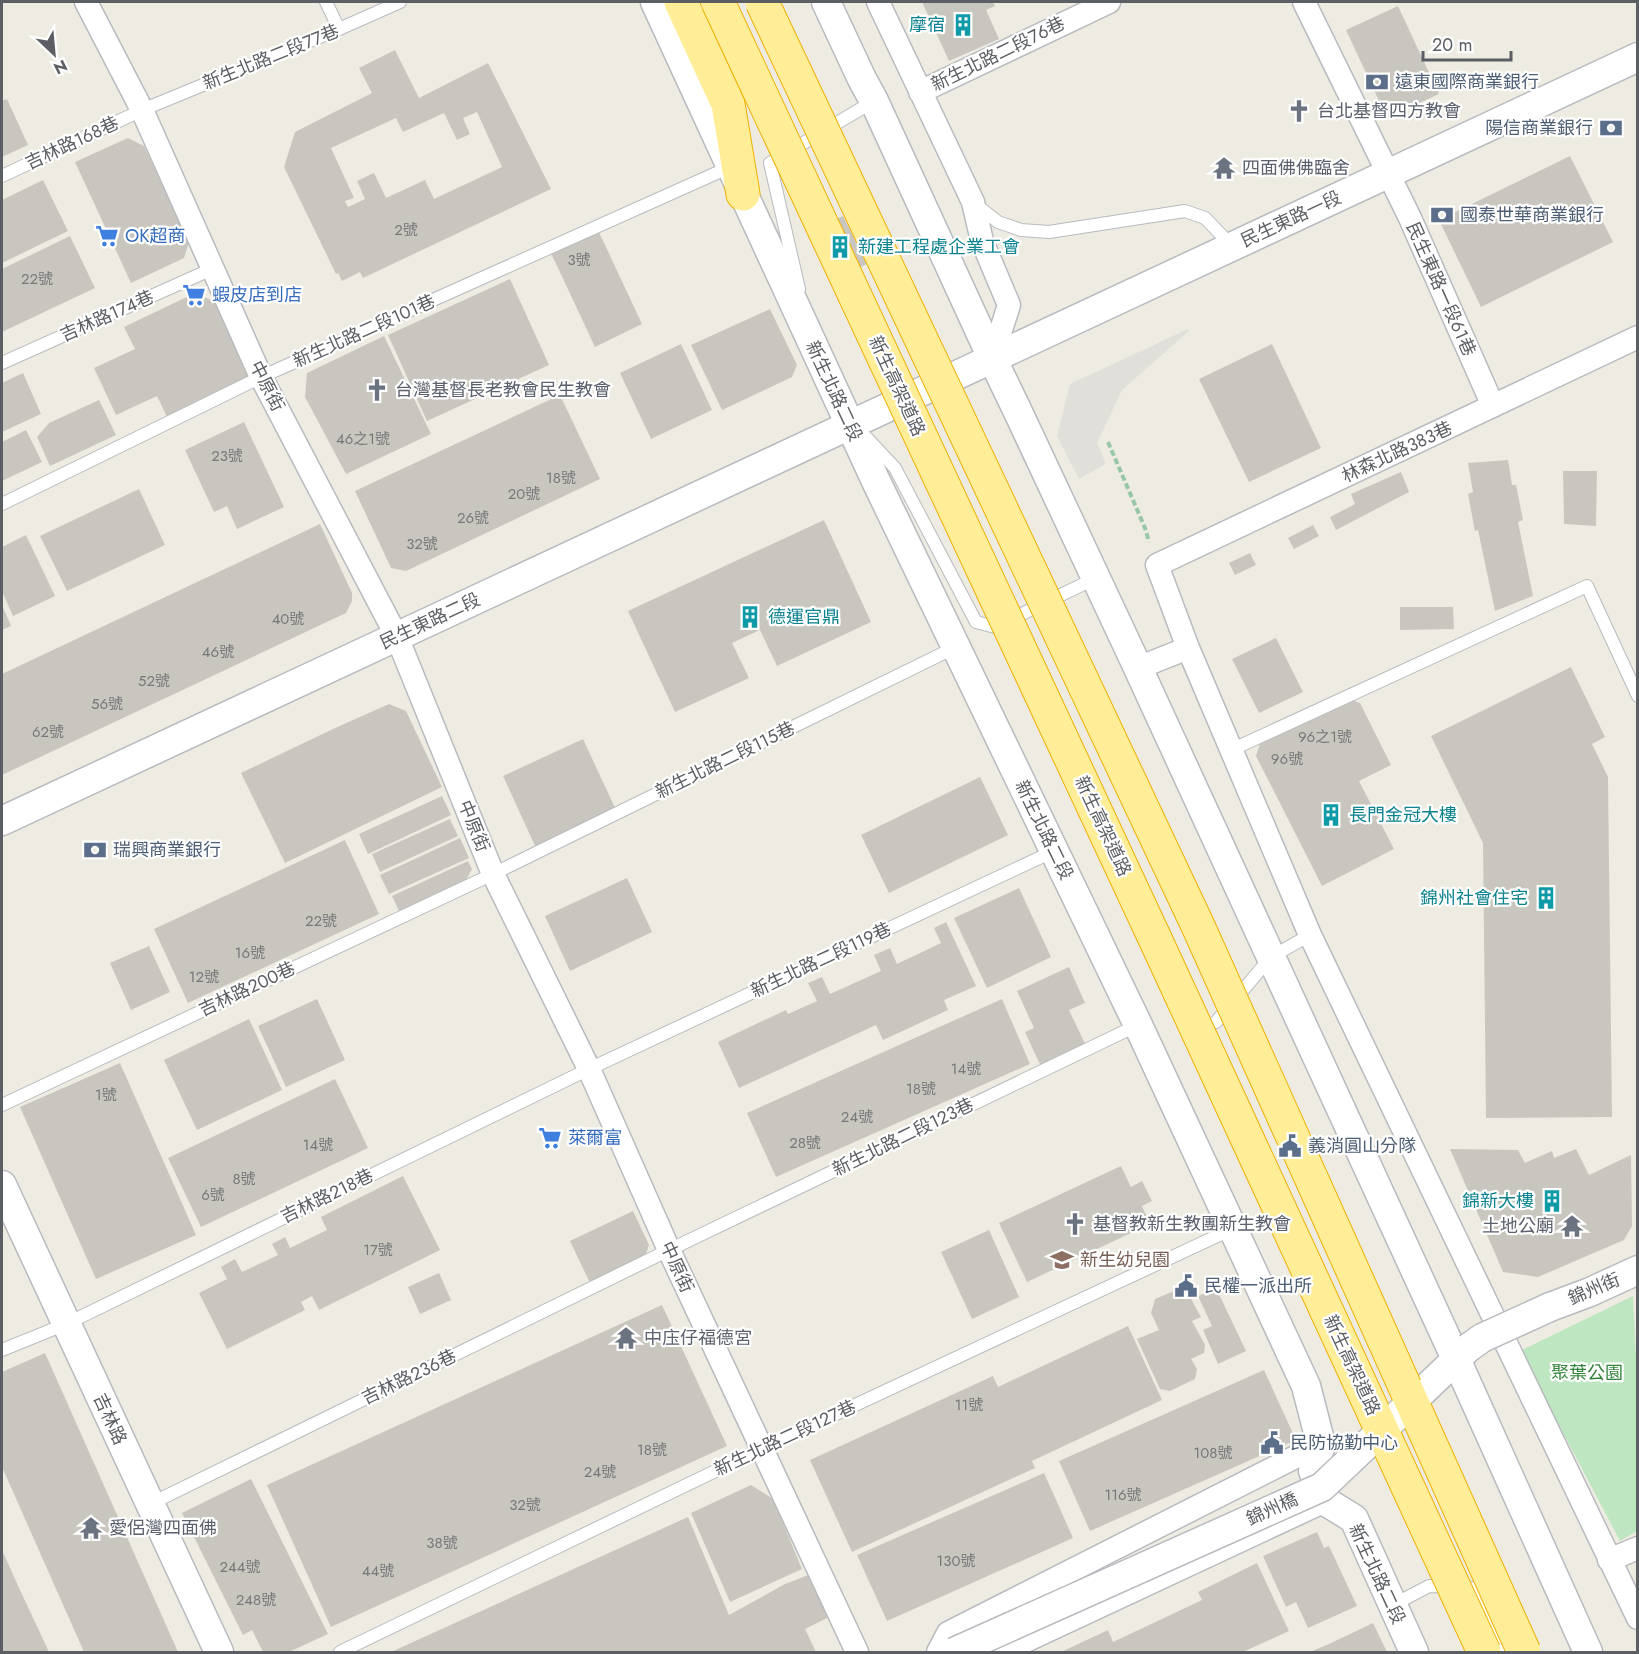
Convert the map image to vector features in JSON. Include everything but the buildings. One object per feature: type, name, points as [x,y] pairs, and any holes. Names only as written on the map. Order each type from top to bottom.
[{"type":"highway","points":[[681,2],[728,104],[737,180]]},
{"type":"highway","name":"新生高架道路","points":[[718,2],[1162,953],[1484,1653]]},
{"type":"highway","points":[[762,2],[1198,926],[1524,1653]]},
{"type":"highway","points":[[773,2],[821,127]]},
{"type":"street","name":"中原街","points":[[86,2],[142,110],[261,377],[397,637],[493,874],[589,1069],[669,1250],[857,1653]]},
{"type":"street","name":"新生北路二段","points":[[655,2],[810,338],[858,427],[956,647],[1138,1025],[1306,1386],[1321,1444],[1313,1472],[1325,1501],[1354,1520],[1414,1653]]},
{"type":"street","points":[[826,2],[874,101],[985,362],[1096,578],[1270,957],[1462,1353],[1588,1653]]},
{"type":"street","points":[[878,2],[972,202],[982,241],[1009,305],[985,362]]},
{"type":"street","name":"新生北路二段76巷","points":[[920,92],[1109,2]]},
{"type":"street","name":"民生東路一段61巷","points":[[1304,2],[1410,218],[1493,406]]},
{"type":"street","name":"民生東路一段","points":[[858,427],[985,362],[1638,57]]},
{"type":"street","name":"林森北路383巷","points":[[1157,565],[1638,337]]},
{"type":"street","name":"民生東路二段","points":[[2,821],[397,637],[858,427]]},
{"type":"street","points":[[1157,565],[1188,648],[1310,935],[1638,1618]]},
{"type":"street","points":[[1138,668],[1188,648]]},
{"type":"street","name":"吉林路","points":[[2,1185],[219,1653]]},
{"type":"street","name":"錦州街","points":[[1550,1307],[1638,1270]]},
{"type":"street","name":"錦州橋","points":[[954,1653],[1322,1486],[1462,1353],[1482,1338],[1550,1307]]},
{"type":"street","points":[[938,1653],[948,1633],[1321,1444]]},
{"type":"street","points":[[1002,1653],[1325,1501]]},
{"type":"street","points":[[1609,1560],[1638,1548]]},
{"type":"lane","points":[[326,2],[339,29]]},
{"type":"lane","name":"新生北路二段77巷","points":[[142,110],[400,2]]},
{"type":"lane","points":[[810,338],[770,163],[874,101]]},
{"type":"lane","name":"吉林路168巷","points":[[2,176],[142,110]]},
{"type":"lane","name":"新生北路二段101巷","points":[[2,504],[261,377],[737,180]]},
{"type":"lane","points":[[972,202],[998,222],[1021,230],[1049,232],[1185,211],[1205,218],[1232,247]]},
{"type":"lane","name":"吉林路174巷","points":[[2,363],[212,268]]},
{"type":"lane","points":[[858,427],[895,468],[976,622],[995,627],[1096,578]]},
{"type":"lane","points":[[1231,750],[1587,586],[1638,696]]},
{"type":"lane","name":"新生北路二段115巷","points":[[493,874],[956,647]]},
{"type":"lane","name":"新生北路二段119巷","points":[[589,1069],[1054,851]]},
{"type":"lane","name":"吉林路200巷","points":[[2,1105],[493,874]]},
{"type":"lane","points":[[1216,1022],[1270,957],[1310,935]]},
{"type":"lane","name":"新生北路二段123巷","points":[[669,1250],[1138,1025]]},
{"type":"lane","name":"吉林路218巷","points":[[2,1350],[66,1324],[589,1069]]},
{"type":"lane","name":"新生北路二段127巷","points":[[340,1653],[761,1449],[1232,1229]]},
{"type":"lane","name":"吉林路236巷","points":[[150,1504],[669,1250]]},
{"type":"lane","points":[[1393,1605],[1429,1586],[1473,1588],[1502,1653]]},
{"type":"path","points":[[1108,442],[1145,528],[1157,565]]},
{"type":"shaded area","points":[[1188,329],[1189,331],[1122,390],[1097,443],[1106,464],[1079,479],[1057,436],[1070,384]]},
{"type":"green space","name":"聚葉公園","points":[[1633,1296],[1638,1396],[1637,1531],[1620,1541],[1520,1351]]},
{"type":"place","name":"摩宿","points":[[963,25]]},
{"type":"place","name":"遠東國際商業銀行","points":[[1377,82]]},
{"type":"place","name":"台北基督四方教會","points":[[1299,111]]},
{"type":"place","name":"陽信商業銀行","points":[[1611,128]]},
{"type":"place","name":"四面佛佛臨舍","points":[[1224,168]]},
{"type":"place","name":"國泰世華商業銀行","points":[[1442,215]]},
{"type":"place","name":"OK超商","points":[[107,236]]},
{"type":"place","name":"新建工程處企業工會","points":[[840,247]]},
{"type":"place","name":"蝦皮店到店","points":[[194,295]]},
{"type":"place","name":"台灣基督長老教會民生教會","points":[[377,390]]},
{"type":"place","name":"德運官鼎","points":[[750,617]]},
{"type":"place","name":"長門金冠大樓","points":[[1331,815]]},
{"type":"place","name":"瑞興商業銀行","points":[[95,850]]},
{"type":"place","name":"錦州社會住宅","points":[[1546,898]]},
{"type":"place","name":"萊爾富","points":[[550,1138]]},
{"type":"place","name":"義消圓山分隊","points":[[1290,1146]]},
{"type":"place","name":"錦新大樓","points":[[1552,1201]]},
{"type":"place","name":"基督教新生教團新生教會","points":[[1075,1224]]},
{"type":"place","name":"土地公廟","points":[[1572,1226]]},
{"type":"place","name":"新生幼兒園","points":[[1062,1260]]},
{"type":"place","name":"民權一派出所","points":[[1186,1286]]},
{"type":"place","name":"中庒仔福德宮","points":[[626,1338]]},
{"type":"place","name":"民防協勤中心","points":[[1272,1443]]},
{"type":"place","name":"愛侶灣四面佛","points":[[91,1528]]}]
